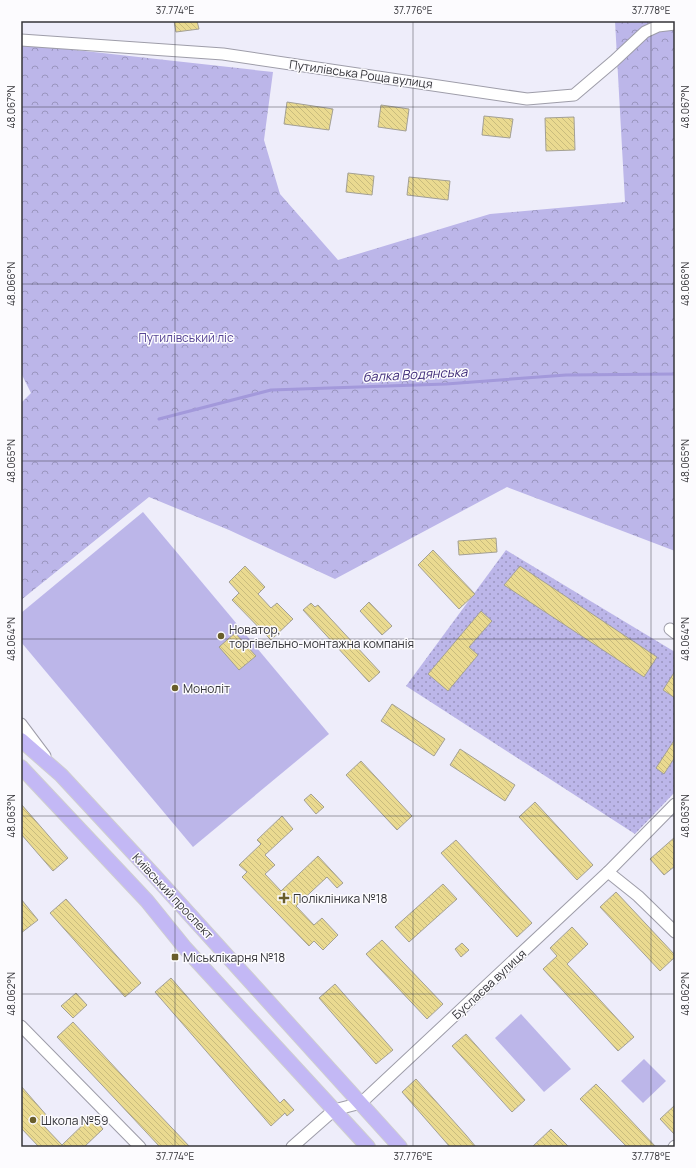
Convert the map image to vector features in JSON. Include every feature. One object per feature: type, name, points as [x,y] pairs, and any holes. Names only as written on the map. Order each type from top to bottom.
[{"type":"main road","name":"Київський проспект","points":[[21,740],[61,775],[164,886],[400,1147]]},
{"type":"main road","name":"Київський проспект","points":[[21,767],[147,901],[186,948],[368,1147]]},
{"type":"main road","points":[[44,790],[61,775]]},
{"type":"street","name":"Путилівська Роща вулиця","points":[[21,40],[223,54],[527,99],[574,95],[645,32],[658,26],[675,24]]},
{"type":"street","points":[[21,724],[61,775]]},
{"type":"street","name":"Буслаєва вулиця","points":[[292,1147],[334,1110],[361,1103],[608,872],[675,804]]},
{"type":"street","points":[[608,872],[638,896],[675,932]]},
{"type":"street","points":[[21,1026],[140,1147]]},
{"type":"green space","name":"Путилівський ліс","points":[[615,21],[675,21],[675,551],[507,487],[335,579],[229,530],[149,497],[21,600],[21,403],[31,393],[21,373],[21,44],[273,72],[264,140],[280,194],[338,260],[490,214],[625,202]]},
{"type":"green space","name":"Моноліт","points":[[143,512],[329,734],[193,847],[21,642],[21,613]]},
{"type":"green space","points":[[506,550],[675,652],[675,792],[635,834],[406,686]]},
{"type":"green space","points":[[521,1014],[571,1069],[544,1092],[495,1038]]},
{"type":"green space","points":[[644,1059],[666,1081],[643,1103],[621,1081]]},
{"type":"building","points":[[174,21],[197,21],[199,29],[176,32]]},
{"type":"building","points":[[287,102],[333,109],[329,130],[284,124]]},
{"type":"building","points":[[381,105],[409,109],[406,131],[378,127]]},
{"type":"building","points":[[484,116],[513,119],[510,138],[482,135]]},
{"type":"building","points":[[574,117],[575,150],[546,151],[545,118]]},
{"type":"building","points":[[348,173],[374,176],[372,195],[346,192]]},
{"type":"building","points":[[409,177],[450,181],[448,200],[407,195]]},
{"type":"building","points":[[496,538],[497,552],[459,555],[458,541]]},
{"type":"building","points":[[433,550],[475,594],[459,609],[418,565]]},
{"type":"building","points":[[245,566],[265,587],[258,594],[271,608],[277,603],[293,619],[271,640],[232,600],[239,593],[229,582]]},
{"type":"building","points":[[520,566],[657,657],[644,677],[504,585]]},
{"type":"building","points":[[369,602],[392,626],[382,635],[360,611]]},
{"type":"building","points":[[311,603],[315,607],[318,605],[380,672],[369,682],[303,610]]},
{"type":"building","points":[[481,611],[492,621],[469,647],[478,655],[448,691],[428,674]]},
{"type":"building","points":[[235,633],[256,656],[239,670],[219,647]]},
{"type":"building","points":[[675,671],[675,698],[663,690]]},
{"type":"building","points":[[392,704],[445,739],[434,756],[381,721]]},
{"type":"building","points":[[675,739],[675,757],[664,774],[656,768]]},
{"type":"building","points":[[460,749],[515,785],[505,801],[450,765]]},
{"type":"building","points":[[361,761],[412,816],[397,830],[346,775]]},
{"type":"building","points":[[311,794],[324,807],[316,814],[304,800]]},
{"type":"building","points":[[535,802],[593,865],[577,880],[519,817]]},
{"type":"building","points":[[21,804],[68,858],[53,871],[21,834]]},
{"type":"building","name":"Полікліника №18","points":[[282,816],[293,829],[265,855],[275,865],[265,874],[281,891],[318,856],[343,883],[337,888],[327,877],[296,906],[314,925],[322,918],[338,935],[323,950],[314,941],[309,946],[242,877],[247,872],[239,865],[261,844],[257,840]]},
{"type":"building","points":[[675,837],[675,866],[664,875],[650,859]]},
{"type":"building","points":[[456,840],[532,923],[517,937],[441,853]]},
{"type":"building","points":[[443,884],[457,899],[409,942],[395,927]]},
{"type":"building","points":[[616,892],[675,955],[675,957],[660,971],[600,907]]},
{"type":"building","points":[[21,899],[38,920],[21,933]]},
{"type":"building","points":[[66,899],[141,983],[125,997],[50,913]]},
{"type":"building","points":[[572,927],[588,944],[567,964],[634,1037],[618,1051],[543,969],[557,956],[550,948]]},
{"type":"building","points":[[382,940],[443,1004],[427,1019],[366,954]]},
{"type":"building","points":[[462,943],[469,950],[461,957],[455,949]]},
{"type":"building","points":[[171,978],[280,1103],[284,1099],[294,1110],[287,1116],[285,1113],[271,1126],[155,992]]},
{"type":"building","points":[[335,984],[393,1050],[376,1064],[319,998]]},
{"type":"building","points":[[76,993],[87,1005],[73,1018],[61,1006]]},
{"type":"building","points":[[73,1022],[190,1147],[160,1147],[57,1037]]},
{"type":"building","points":[[466,1034],[525,1100],[512,1112],[452,1046]]},
{"type":"building","points":[[416,1079],[476,1147],[450,1147],[402,1092]]},
{"type":"building","points":[[596,1084],[656,1147],[627,1147],[580,1099]]},
{"type":"building","name":"Школа №59","points":[[21,1086],[48,1117],[42,1124],[62,1145],[92,1116],[103,1129],[84,1147],[39,1147],[21,1128]]},
{"type":"building","points":[[675,1105],[675,1135],[660,1119]]},
{"type":"building","points":[[551,1129],[569,1147],[532,1147]]},
{"type":"waterway","name":"балка Водянська","points":[[159,419],[271,390],[446,384],[566,375],[675,374]]},
{"type":"place","name":"Новатор, торгівельно-монтажна компанія","points":[[221,636]]},
{"type":"place","name":"Моноліт","points":[[175,688]]},
{"type":"place","name":"Полікліника №18","points":[[284,898]]},
{"type":"place","name":"Міськлікарня №18","points":[[175,957]]},
{"type":"place","name":"Школа №59","points":[[33,1120]]}]
